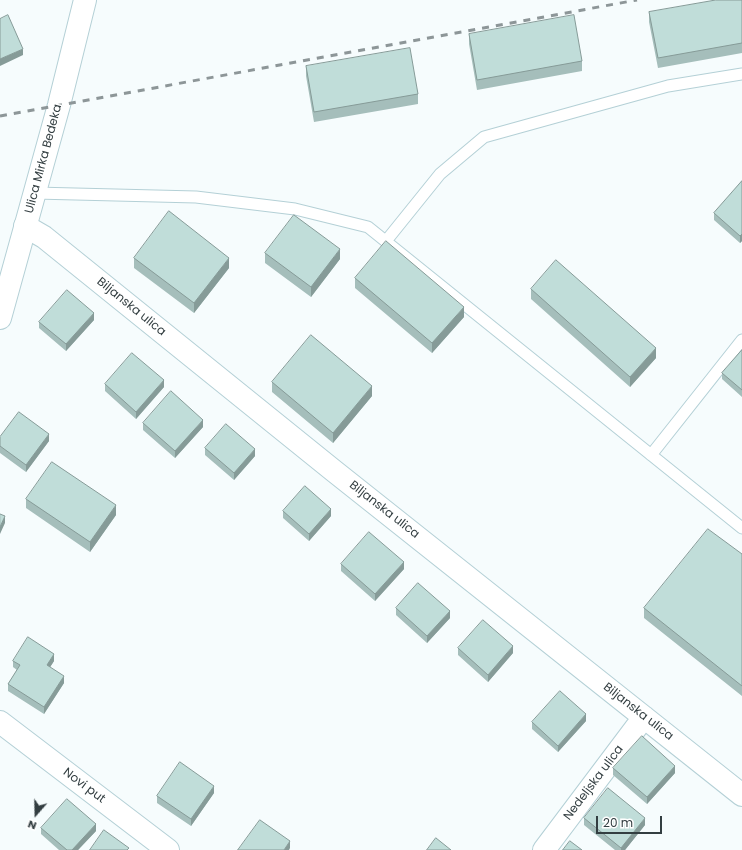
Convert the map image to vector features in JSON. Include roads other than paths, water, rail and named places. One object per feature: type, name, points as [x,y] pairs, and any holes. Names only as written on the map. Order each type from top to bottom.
[{"type":"street","name":"Ulica Mirka Bedeka","points":[[0,318],[6,276],[25,226],[35,193],[85,0]]},
{"type":"street","name":"Biljanska ulica","points":[[25,226],[44,237],[328,466],[742,795]]},
{"type":"street","name":"Nedeljska ulica","points":[[544,850],[644,717]]},
{"type":"street","name":"Novi put","points":[[0,722],[168,850]]},
{"type":"lane","points":[[386,241],[440,174],[484,137],[668,86],[742,74]]},
{"type":"lane","points":[[35,193],[196,197],[295,209],[368,227],[742,528]]},
{"type":"lane","points":[[651,455],[742,340]]},
{"type":"railway","points":[[0,116],[637,0]]}]
